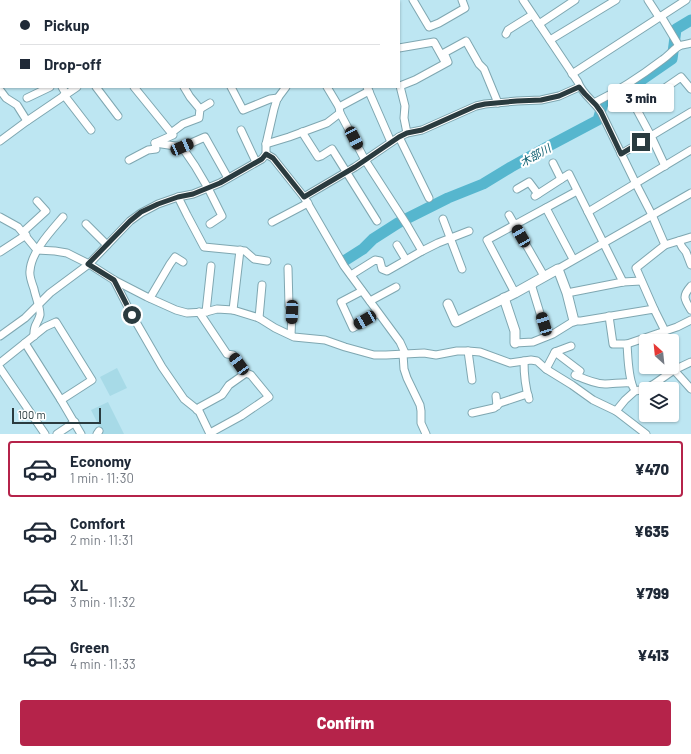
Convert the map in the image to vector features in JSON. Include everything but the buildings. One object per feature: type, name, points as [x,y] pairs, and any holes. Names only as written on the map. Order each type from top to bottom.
[{"type":"street","points":[[416,1],[429,27],[465,8],[463,0]]},
{"type":"street","points":[[523,0],[578,82],[579,87],[601,112],[652,215],[665,245]]},
{"type":"street","points":[[539,24],[575,0]]},
{"type":"street","points":[[550,40],[616,0]]},
{"type":"street","points":[[648,0],[679,46]]},
{"type":"street","points":[[572,74],[686,0]]},
{"type":"street","points":[[506,34],[508,30],[532,14]]},
{"type":"street","points":[[446,64],[448,62],[444,53],[466,41],[479,64],[484,69],[498,103]]},
{"type":"street","points":[[400,48],[434,42],[446,64]]},
{"type":"street","points":[[594,103],[640,76],[679,46],[691,43]]},
{"type":"street","points":[[407,133],[404,118],[405,106],[400,86],[446,64]]},
{"type":"street","points":[[665,166],[636,108],[680,77],[690,86]]},
{"type":"street","points":[[272,222],[391,142],[407,133],[422,130],[476,106],[517,101],[541,100],[559,96],[579,87]]},
{"type":"street","points":[[27,98],[48,88]]},
{"type":"street","points":[[62,88],[65,95],[91,130]]},
{"type":"street","points":[[0,141],[76,88]]},
{"type":"street","points":[[97,88],[118,116]]},
{"type":"street","points":[[135,88],[171,133]]},
{"type":"street","points":[[155,143],[173,135],[171,133],[183,124],[199,118],[200,109],[185,88]]},
{"type":"street","points":[[232,88],[243,110],[270,99],[278,98]]},
{"type":"street","points":[[0,336],[25,318],[50,293],[88,264],[130,221],[141,212],[158,204],[178,197],[193,194],[220,183],[262,159],[266,154],[266,144],[274,109],[278,98],[285,88]]},
{"type":"street","points":[[328,88],[365,160],[422,251]]},
{"type":"street","points":[[266,144],[327,123],[340,110],[368,89],[371,99],[391,142]]},
{"type":"street","points":[[0,90],[6,98],[17,105],[27,121]]},
{"type":"street","points":[[200,109],[210,103]]},
{"type":"street","points":[[621,154],[691,112]]},
{"type":"street","points":[[241,130],[256,162]]},
{"type":"street","points":[[302,132],[318,157],[332,148],[377,221]]},
{"type":"street","points":[[155,143],[182,147],[205,137],[228,178]]},
{"type":"street","points":[[399,137],[429,198]]},
{"type":"street","points":[[130,160],[148,150],[156,149],[155,143]]},
{"type":"street","points":[[182,147],[208,188],[222,216],[210,224]]},
{"type":"street","points":[[588,212],[691,150]]},
{"type":"street","points":[[266,154],[273,158],[306,200],[344,266],[400,342],[404,354],[404,368],[407,378],[420,405],[421,423],[426,434]]},
{"type":"street","points":[[553,163],[561,179]]},
{"type":"street","points":[[517,189],[529,182],[536,195],[569,174],[623,282]]},
{"type":"street","points":[[515,293],[487,240],[577,191]]},
{"type":"street","points":[[447,308],[456,322],[515,293],[573,259],[690,195]]},
{"type":"street","points":[[178,197],[186,215],[204,247],[245,250],[254,259],[266,261]]},
{"type":"street","points":[[0,252],[24,233],[46,211],[37,201]]},
{"type":"street","points":[[546,208],[573,259]]},
{"type":"street","points":[[509,215],[544,276]]},
{"type":"street","points":[[0,216],[18,226],[37,250],[67,253],[114,280],[176,310],[187,313],[217,309],[233,310],[260,318],[275,328],[294,336],[325,340],[374,355],[386,356],[424,353],[436,355],[457,351],[468,351],[480,352],[510,363],[531,360],[537,361],[546,369],[572,384],[594,400],[616,411],[646,434]]},
{"type":"street","points":[[34,336],[34,329],[40,315],[30,272],[31,264],[37,250],[63,217]]},
{"type":"street","points":[[443,219],[462,269]]},
{"type":"street","points":[[86,224],[107,245]]},
{"type":"street","points":[[351,275],[375,260],[380,261],[382,269],[386,271],[438,243],[469,231]]},
{"type":"street","points":[[665,331],[636,268],[665,245],[691,237]]},
{"type":"street","points":[[679,241],[686,252],[691,265]]},
{"type":"street","points":[[397,245],[406,260]]},
{"type":"street","points":[[233,310],[240,250]]},
{"type":"street","points":[[150,298],[170,264],[176,257],[183,262]]},
{"type":"street","points":[[114,280],[162,367],[184,399],[197,410],[210,434],[241,416],[268,397],[251,375],[246,373],[233,355],[227,354],[202,312],[211,266]]},
{"type":"street","points":[[288,268],[289,306],[292,312],[291,335]]},
{"type":"street","points":[[558,269],[567,293],[574,321]]},
{"type":"street","points":[[567,293],[623,282],[641,281]]},
{"type":"street","points":[[534,282],[532,287],[547,336]]},
{"type":"street","points":[[260,318],[262,285]]},
{"type":"street","points":[[691,286],[685,293],[684,297],[691,310]]},
{"type":"street","points":[[370,301],[396,287]]},
{"type":"street","points":[[362,291],[341,302],[353,328],[378,313]]},
{"type":"street","points":[[504,298],[514,331],[515,343],[533,342],[558,331],[574,321],[581,322],[654,309]]},
{"type":"street","points":[[610,316],[613,344],[627,344],[677,327],[691,320]]},
{"type":"street","points":[[0,363],[45,327],[56,322],[92,380],[61,400]]},
{"type":"street","points":[[25,344],[75,422],[81,434]]},
{"type":"street","points":[[627,344],[631,383],[635,391]]},
{"type":"street","points":[[546,369],[556,352],[571,346]]},
{"type":"street","points":[[468,351],[472,380]]},
{"type":"street","points":[[556,352],[580,371],[576,376],[605,384],[622,382],[631,383]]},
{"type":"street","points":[[472,412],[494,408],[500,403],[524,395],[528,397],[524,376],[524,361]]},
{"type":"street","points":[[679,368],[691,362]]},
{"type":"street","points":[[0,368],[45,434]]},
{"type":"street","points":[[197,410],[222,395],[229,385],[246,373]]},
{"type":"street","points":[[616,411],[635,391],[645,389],[668,374]]},
{"type":"street","points":[[678,374],[691,389]]},
{"type":"street","points":[[496,396],[497,406]]},
{"type":"street","points":[[57,434],[75,422]]},
{"type":"shaded area","points":[[117,368],[127,388],[110,396],[100,377]]},
{"type":"shaded area","points":[[108,402],[124,434],[103,434],[91,410]]},
{"type":"waterway","name":"木部川","points":[[344,261],[363,249],[373,239],[398,223],[448,198],[483,184],[511,167],[598,120],[603,103],[643,79],[672,59],[676,29],[691,20]]},
{"type":"waterway","points":[[401,115],[402,104]]},
{"type":"route","points":[[132,315],[114,280],[88,264],[130,221],[141,212],[158,204],[178,197],[193,194],[220,183],[262,159],[266,154],[273,158],[304,197],[355,167],[392,141],[407,133],[422,130],[476,106],[517,101],[541,100],[559,96],[579,87],[601,112],[621,154],[641,142]]}]
